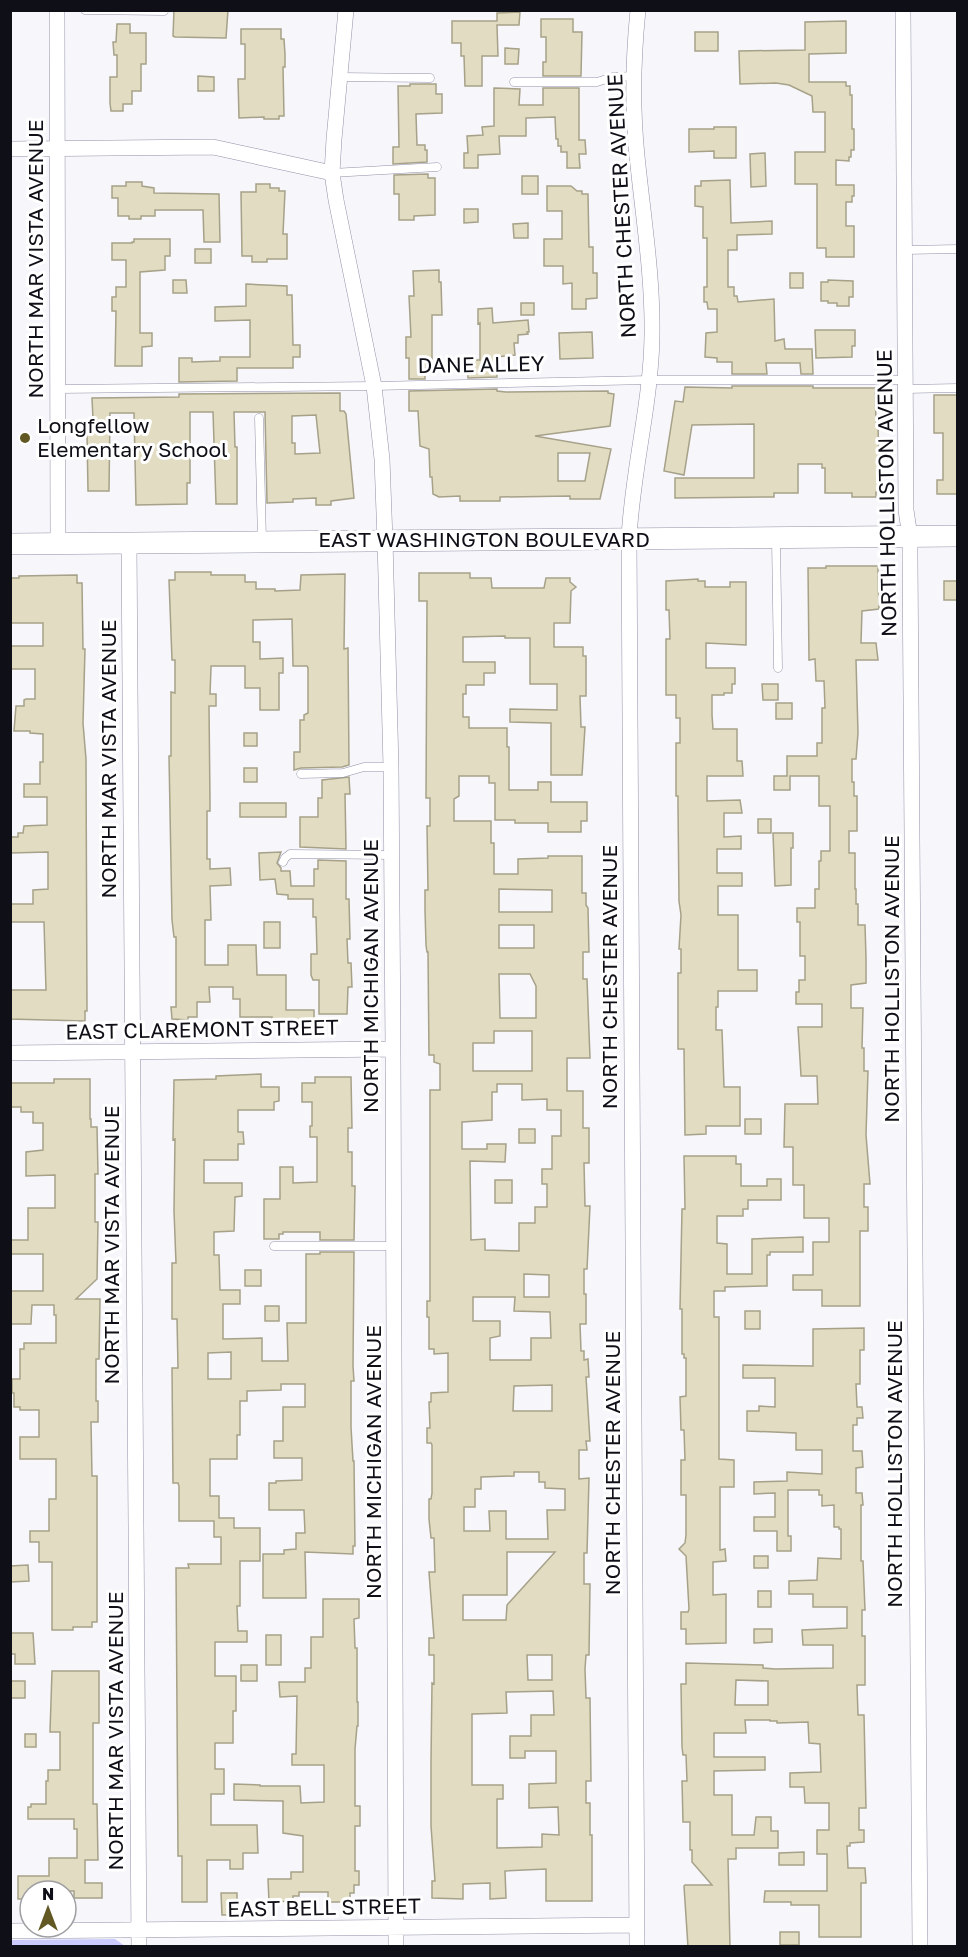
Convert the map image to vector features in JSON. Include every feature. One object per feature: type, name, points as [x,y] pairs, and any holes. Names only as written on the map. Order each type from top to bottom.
[{"type":"main road","name":"EAST WASHINGTON BOULEVARD","points":[[10,544],[957,536]]},
{"type":"street","name":"NORTH MAR VISTA AVENUE","points":[[57,10],[58,544]]},
{"type":"street","name":"NORTH MICHIGAN AVENUE","points":[[346,10],[332,173],[374,386],[382,459],[391,767],[396,1947]]},
{"type":"street","name":"NORTH CHESTER AVENUE","points":[[637,1947],[629,539],[631,502],[650,380],[652,336],[651,293],[637,154],[634,76],[638,10]]},
{"type":"street","name":"NORTH HOLLISTON AVENUE","points":[[903,10],[906,510],[910,537],[920,1947]]},
{"type":"street","points":[[10,149],[213,147],[332,173]]},
{"type":"street","name":"NORTH MAR VISTA AVENUE","points":[[129,543],[139,1947]]},
{"type":"street","name":"EAST CLAREMONT STREET","points":[[10,1053],[393,1049]]},
{"type":"street","name":"EAST BELL STREET","points":[[10,1931],[637,1925]]},
{"type":"lane","points":[[85,10],[164,11]]},
{"type":"lane","points":[[514,82],[597,82],[613,77],[634,76]]},
{"type":"lane","points":[[340,77],[430,78]]},
{"type":"lane","points":[[332,173],[437,166]]},
{"type":"lane","points":[[905,250],[957,249]]},
{"type":"lane","name":"DANE ALLEY","points":[[57,389],[374,386],[650,380],[957,388]]},
{"type":"lane","points":[[259,418],[262,543]]},
{"type":"lane","points":[[776,538],[777,668]]},
{"type":"lane","points":[[301,774],[343,773],[364,767],[391,767]]},
{"type":"lane","points":[[284,862],[290,854],[392,855]]},
{"type":"lane","points":[[274,1246],[394,1246]]},
{"type":"shaded area","points":[[115,1939],[125,1946],[11,1946],[11,1940]]},
{"type":"building","points":[[174,10],[228,10],[226,38],[173,36]]},
{"type":"building","points":[[520,12],[519,25],[497,25],[498,56],[482,56],[482,86],[465,86],[464,56],[461,56],[461,43],[452,43],[452,21],[497,21],[497,13]]},
{"type":"building","points":[[541,19],[573,19],[573,32],[582,32],[581,76],[543,76],[543,62],[546,62],[546,37],[541,37]]},
{"type":"building","points":[[846,21],[846,53],[809,54],[809,82],[846,82],[846,86],[850,86],[850,95],[852,95],[854,150],[851,150],[849,161],[836,160],[836,185],[854,185],[852,202],[846,202],[846,226],[854,226],[854,257],[826,257],[826,248],[817,248],[817,184],[795,184],[795,152],[825,152],[825,112],[813,112],[812,96],[789,85],[740,84],[739,51],[805,50],[805,22]]},
{"type":"building","points":[[117,24],[130,24],[130,33],[146,33],[146,64],[141,64],[141,91],[132,91],[132,104],[123,104],[123,111],[111,111],[110,77],[117,77],[117,55],[114,55],[113,42],[116,42]]},
{"type":"building","points":[[241,29],[281,29],[285,54],[284,116],[279,116],[279,119],[239,118],[238,79],[245,79],[245,44],[241,44]]},
{"type":"building","points":[[695,32],[718,32],[718,51],[695,51]]},
{"type":"building","points":[[505,48],[519,49],[518,64],[505,64]]},
{"type":"building","points":[[198,76],[214,77],[214,91],[198,91]]},
{"type":"building","points":[[410,84],[436,84],[436,94],[442,94],[442,113],[416,114],[417,145],[425,145],[427,162],[393,164],[393,147],[399,147],[398,86],[410,86]]},
{"type":"building","points":[[494,88],[520,89],[519,105],[543,105],[543,88],[579,88],[579,140],[585,140],[586,154],[579,154],[580,168],[567,168],[567,152],[561,152],[561,146],[558,146],[558,139],[556,139],[555,117],[526,118],[526,136],[499,136],[500,154],[478,155],[478,168],[464,168],[464,153],[468,153],[467,136],[483,135],[482,127],[494,126]]},
{"type":"building","points":[[714,127],[736,127],[736,158],[714,158],[714,151],[689,152],[689,129],[714,129]]},
{"type":"building","points":[[765,153],[766,186],[751,187],[750,154]]},
{"type":"building","points":[[428,174],[428,178],[435,178],[435,215],[414,216],[414,220],[399,220],[399,194],[394,194],[394,175]]},
{"type":"building","points":[[522,176],[538,176],[538,194],[522,194]]},
{"type":"building","points":[[730,180],[731,223],[772,221],[772,234],[737,235],[737,250],[728,250],[728,287],[734,287],[734,296],[737,296],[738,302],[774,299],[775,341],[784,339],[785,349],[812,349],[813,374],[801,374],[800,363],[766,363],[767,374],[732,374],[732,362],[717,362],[717,358],[705,357],[706,333],[717,332],[717,309],[708,309],[707,302],[704,302],[704,287],[707,287],[707,238],[703,238],[703,207],[695,206],[695,186],[701,186],[701,181]]},
{"type":"building","points":[[126,182],[142,182],[142,186],[154,188],[154,193],[219,194],[220,242],[204,242],[203,210],[155,210],[155,216],[141,216],[141,219],[118,216],[118,198],[112,198],[112,186],[126,186]]},
{"type":"building","points":[[256,184],[270,184],[270,188],[285,191],[283,234],[287,234],[287,259],[252,262],[252,256],[242,256],[241,192],[256,192]]},
{"type":"building","points":[[547,186],[571,186],[577,191],[582,191],[582,194],[588,194],[589,247],[593,247],[593,273],[597,273],[597,298],[586,299],[586,309],[572,309],[572,283],[563,284],[563,266],[544,266],[544,239],[562,239],[562,211],[547,211]]},
{"type":"building","points":[[464,209],[478,209],[478,222],[464,223]]},
{"type":"building","points":[[528,223],[528,238],[514,238],[513,224]]},
{"type":"building","points":[[134,239],[170,239],[170,256],[165,256],[165,270],[140,272],[140,333],[152,333],[152,346],[142,347],[142,366],[115,366],[116,311],[112,311],[112,297],[116,297],[116,287],[126,287],[126,260],[112,260],[112,243],[132,243]]},
{"type":"building","points":[[195,249],[211,249],[211,263],[195,263]]},
{"type":"building","points":[[439,270],[442,315],[432,315],[432,368],[425,368],[425,379],[409,379],[406,337],[411,337],[409,296],[414,296],[413,271]]},
{"type":"building","points":[[790,273],[803,273],[803,288],[790,288]]},
{"type":"building","points":[[173,280],[186,280],[187,293],[173,293]]},
{"type":"building","points":[[828,280],[853,281],[853,297],[849,297],[849,306],[837,306],[837,303],[821,301],[821,282],[828,282]]},
{"type":"building","points":[[246,284],[287,286],[287,295],[292,295],[293,345],[300,345],[300,357],[293,357],[293,368],[237,368],[237,381],[179,382],[179,358],[192,358],[192,362],[220,361],[220,357],[250,357],[250,320],[215,321],[215,307],[246,306]]},
{"type":"building","points":[[521,303],[534,303],[534,315],[521,315]]},
{"type":"building","points":[[492,308],[493,323],[528,320],[529,332],[518,335],[518,343],[514,343],[515,355],[496,357],[497,377],[468,378],[467,360],[480,360],[478,309]]},
{"type":"building","points":[[815,330],[855,330],[852,357],[816,358]]},
{"type":"building","points":[[592,332],[593,358],[560,359],[559,333]]},
{"type":"building","points":[[732,386],[875,388],[879,471],[879,492],[876,492],[876,497],[852,497],[852,493],[825,493],[825,468],[822,468],[822,464],[798,464],[798,493],[774,493],[774,497],[675,498],[675,478],[754,478],[754,424],[692,425],[684,475],[664,471],[675,401],[683,402],[685,387],[732,388]]},
{"type":"building","points":[[497,389],[497,391],[506,392],[608,391],[614,394],[610,426],[535,436],[611,449],[600,499],[570,499],[570,496],[500,497],[500,501],[460,501],[460,496],[439,497],[433,494],[429,449],[420,446],[418,411],[409,411],[409,391]],"holes":[[[558,453],[590,453],[585,481],[558,481]]]},
{"type":"building","points":[[340,393],[340,411],[346,414],[354,498],[331,501],[331,505],[316,505],[316,498],[267,503],[265,412],[234,412],[235,447],[237,447],[237,504],[216,504],[213,412],[190,412],[190,483],[187,483],[187,504],[136,505],[134,413],[110,413],[109,491],[88,491],[87,434],[89,434],[89,419],[93,419],[92,398],[179,397],[179,394]],"holes":[[[316,415],[320,453],[295,454],[295,443],[292,443],[292,416]]]},
{"type":"building","points":[[934,395],[957,395],[957,494],[937,494],[937,480],[943,480],[943,433],[934,433]]},
{"type":"building","points":[[826,566],[878,566],[879,609],[862,611],[861,643],[876,643],[878,660],[856,660],[858,733],[856,759],[852,759],[852,782],[854,782],[854,796],[857,796],[857,831],[849,831],[849,853],[855,853],[858,925],[865,925],[866,958],[866,983],[851,985],[851,1008],[863,1008],[862,1048],[864,1048],[864,1071],[868,1071],[866,1135],[870,1184],[864,1184],[864,1207],[868,1207],[868,1231],[860,1231],[860,1306],[822,1306],[822,1290],[793,1290],[793,1275],[813,1275],[813,1242],[829,1242],[829,1218],[804,1218],[804,1185],[793,1185],[793,1147],[784,1147],[785,1104],[818,1104],[817,1076],[801,1076],[798,1027],[822,1027],[822,1004],[796,1004],[799,980],[805,980],[805,956],[800,956],[800,922],[797,922],[797,908],[815,908],[815,889],[819,889],[821,851],[830,851],[830,806],[819,806],[819,776],[790,776],[790,790],[774,790],[774,776],[787,776],[787,756],[817,756],[817,743],[822,743],[822,708],[825,708],[824,681],[816,681],[815,659],[809,660],[808,568],[826,568]]},
{"type":"building","points":[[175,572],[245,575],[245,582],[256,582],[256,589],[275,589],[275,591],[300,590],[301,575],[345,574],[344,649],[348,648],[349,765],[294,770],[294,752],[300,752],[300,720],[304,720],[304,715],[308,713],[308,668],[307,666],[293,666],[292,619],[253,620],[253,642],[260,642],[260,659],[283,658],[283,673],[279,673],[279,710],[260,710],[260,688],[245,688],[245,666],[211,666],[210,694],[216,694],[216,706],[209,706],[210,811],[207,811],[207,859],[210,859],[210,869],[230,868],[231,885],[210,886],[211,920],[205,920],[205,965],[228,965],[228,945],[256,945],[257,975],[286,975],[286,1010],[314,1010],[312,1026],[287,1026],[287,1023],[272,1023],[272,1017],[240,1017],[240,999],[233,999],[233,987],[209,987],[210,1002],[197,1002],[197,1017],[188,1017],[188,1020],[172,1019],[171,1007],[176,1007],[176,937],[174,937],[172,920],[169,756],[171,756],[171,692],[175,693],[175,660],[172,660],[169,580],[175,580]]},
{"type":"building","points":[[419,573],[470,573],[470,578],[491,578],[492,588],[544,588],[546,578],[570,578],[570,582],[576,587],[571,591],[570,623],[554,623],[554,647],[583,647],[583,656],[586,656],[586,696],[580,696],[581,727],[585,727],[582,775],[551,775],[551,723],[510,722],[510,709],[557,710],[557,684],[530,684],[530,638],[463,637],[463,662],[495,662],[495,673],[484,673],[484,685],[466,685],[466,694],[463,694],[463,717],[469,717],[469,728],[507,728],[509,790],[538,790],[538,782],[551,782],[551,802],[587,802],[587,821],[581,821],[581,832],[548,832],[548,823],[515,823],[515,820],[495,820],[495,783],[489,783],[489,776],[459,776],[459,796],[454,799],[454,821],[491,821],[494,874],[518,874],[518,859],[582,856],[582,893],[586,893],[588,908],[589,952],[583,952],[583,979],[587,979],[590,1058],[567,1058],[567,1091],[583,1091],[583,1128],[589,1128],[589,1163],[584,1163],[585,1206],[590,1206],[587,1269],[584,1269],[586,1324],[580,1324],[581,1351],[584,1351],[584,1360],[588,1359],[589,1377],[586,1377],[590,1441],[586,1441],[587,1450],[579,1450],[579,1479],[589,1478],[584,1584],[590,1584],[589,1655],[586,1655],[585,1669],[586,1698],[590,1698],[591,1781],[586,1781],[586,1803],[590,1803],[590,1835],[592,1835],[592,1901],[546,1901],[546,1869],[505,1871],[506,1898],[490,1899],[490,1883],[463,1884],[463,1899],[432,1898],[432,1881],[435,1881],[431,1826],[434,1655],[429,1655],[429,1638],[434,1638],[429,1572],[435,1572],[434,1538],[431,1538],[429,1519],[429,1499],[432,1493],[432,1445],[427,1443],[427,1428],[430,1428],[431,1393],[448,1392],[448,1353],[434,1354],[434,1349],[429,1349],[429,1317],[427,1317],[427,1301],[430,1301],[430,1090],[440,1090],[440,1064],[434,1062],[434,1055],[429,1055],[428,952],[425,910],[425,890],[428,890],[427,826],[430,826],[430,798],[426,798],[427,601],[419,601]],"holes":[[[499,889],[552,890],[552,912],[499,912]],[[499,925],[534,925],[534,948],[499,948]],[[499,974],[530,974],[536,986],[536,1018],[500,1018]],[[494,1031],[532,1031],[532,1071],[473,1071],[473,1043],[494,1043]],[[497,1084],[522,1084],[522,1100],[547,1099],[547,1110],[561,1110],[561,1136],[552,1136],[552,1169],[542,1169],[542,1184],[547,1184],[547,1207],[535,1207],[535,1223],[519,1223],[519,1251],[485,1250],[485,1239],[471,1240],[470,1161],[505,1162],[506,1144],[487,1144],[487,1149],[462,1149],[462,1122],[492,1120],[492,1092],[497,1092]],[[524,1274],[549,1275],[549,1297],[524,1297]],[[473,1297],[515,1297],[514,1311],[550,1312],[551,1338],[531,1338],[531,1360],[490,1360],[490,1338],[500,1336],[500,1321],[473,1321]],[[552,1385],[552,1411],[513,1411],[514,1386]],[[514,1472],[539,1472],[539,1482],[545,1482],[545,1488],[565,1489],[565,1510],[547,1510],[548,1539],[506,1539],[506,1511],[489,1511],[490,1531],[464,1531],[464,1507],[475,1507],[475,1489],[481,1489],[481,1477],[514,1476]],[[507,1552],[555,1552],[507,1605],[506,1620],[463,1620],[463,1595],[507,1595]],[[527,1655],[552,1655],[552,1680],[528,1680]],[[553,1691],[554,1715],[531,1715],[531,1736],[510,1736],[510,1758],[525,1758],[525,1751],[556,1751],[556,1783],[529,1784],[529,1808],[558,1807],[559,1835],[542,1834],[542,1847],[497,1848],[497,1799],[503,1799],[503,1785],[472,1785],[472,1714],[507,1713],[506,1692]]]},
{"type":"building","points":[[77,575],[77,583],[82,583],[83,649],[85,649],[83,723],[86,759],[87,1011],[85,1011],[85,1021],[10,1019],[10,990],[46,990],[44,922],[10,922],[10,904],[33,904],[33,890],[48,889],[48,852],[10,853],[10,837],[18,837],[18,833],[23,833],[24,826],[47,825],[47,797],[24,797],[24,784],[40,784],[43,734],[14,731],[16,706],[24,706],[26,699],[35,699],[35,669],[10,669],[10,646],[43,646],[43,623],[10,623],[10,578]]},
{"type":"building","points":[[698,579],[698,581],[705,581],[705,587],[730,587],[730,582],[746,582],[746,645],[706,643],[706,668],[735,668],[735,684],[732,684],[732,693],[712,695],[713,729],[737,729],[737,761],[742,761],[743,776],[707,776],[707,801],[740,800],[742,813],[724,813],[724,837],[741,836],[741,849],[717,849],[717,873],[742,873],[742,886],[718,886],[718,915],[738,915],[738,970],[757,970],[757,991],[718,991],[716,1030],[722,1030],[724,1087],[740,1087],[740,1126],[706,1126],[706,1134],[685,1135],[684,1049],[678,1049],[681,915],[676,743],[680,743],[680,718],[676,718],[676,695],[666,695],[666,639],[670,639],[669,610],[666,610],[666,581]]},
{"type":"building","points":[[944,581],[957,581],[957,600],[944,600]]},
{"type":"building","points":[[762,684],[778,684],[778,700],[763,700]]},
{"type":"building","points":[[776,703],[792,703],[792,719],[776,719]]},
{"type":"building","points":[[244,733],[257,733],[257,746],[244,746]]},
{"type":"building","points":[[244,768],[257,768],[257,782],[244,782]]},
{"type":"building","points":[[349,777],[350,794],[345,794],[346,849],[300,847],[300,817],[318,817],[318,798],[322,798],[322,780]]},
{"type":"building","points":[[240,803],[286,803],[286,817],[240,817]]},
{"type":"building","points":[[758,819],[771,819],[771,833],[758,833]]},
{"type":"building","points":[[773,833],[793,833],[791,885],[775,886]]},
{"type":"building","points":[[281,852],[277,863],[281,871],[290,871],[291,886],[314,886],[314,869],[318,869],[318,860],[346,861],[346,899],[349,899],[350,939],[347,939],[348,963],[351,963],[352,987],[348,987],[347,1014],[319,1014],[319,980],[313,980],[311,975],[311,954],[317,954],[313,899],[288,899],[288,895],[277,894],[275,879],[260,880],[259,853]]},
{"type":"building","points":[[264,922],[280,922],[280,948],[264,948]]},
{"type":"building","points":[[261,1074],[261,1087],[279,1087],[279,1101],[274,1102],[274,1110],[238,1110],[238,1132],[243,1132],[244,1144],[238,1144],[238,1160],[204,1160],[204,1183],[242,1183],[242,1196],[235,1197],[234,1231],[214,1232],[214,1255],[219,1255],[220,1290],[240,1290],[240,1304],[223,1304],[223,1339],[262,1338],[262,1361],[288,1361],[287,1323],[306,1323],[306,1254],[354,1252],[354,1381],[351,1381],[351,1427],[354,1461],[355,1546],[353,1546],[353,1554],[305,1552],[306,1598],[263,1598],[263,1554],[284,1554],[284,1550],[296,1549],[296,1533],[305,1533],[304,1510],[269,1510],[269,1483],[302,1480],[302,1458],[274,1458],[274,1441],[283,1441],[283,1407],[305,1407],[305,1384],[281,1384],[281,1390],[247,1391],[247,1401],[240,1401],[237,1459],[210,1459],[210,1496],[219,1496],[219,1518],[234,1518],[234,1528],[260,1528],[260,1561],[240,1561],[238,1631],[247,1631],[247,1642],[215,1642],[215,1676],[236,1676],[236,1711],[233,1711],[233,1743],[215,1743],[215,1769],[224,1769],[224,1794],[211,1794],[211,1825],[257,1825],[258,1853],[243,1853],[243,1869],[230,1869],[230,1860],[207,1860],[207,1902],[182,1902],[182,1856],[178,1856],[176,1568],[189,1568],[188,1564],[221,1564],[221,1537],[214,1537],[214,1521],[179,1521],[179,1486],[178,1483],[173,1483],[172,1368],[178,1368],[177,1319],[172,1319],[172,1263],[176,1263],[174,1080],[216,1079],[216,1076]],"holes":[[[231,1352],[231,1379],[208,1379],[208,1353]]]},
{"type":"building","points":[[315,1077],[351,1077],[352,1128],[348,1128],[348,1152],[352,1152],[352,1186],[355,1186],[354,1240],[320,1240],[320,1232],[283,1232],[279,1234],[279,1239],[264,1239],[264,1199],[280,1199],[280,1167],[293,1167],[293,1183],[317,1182],[317,1137],[310,1137],[312,1102],[302,1102],[302,1083],[315,1083]]},
{"type":"building","points":[[54,1079],[90,1079],[91,1127],[97,1127],[98,1174],[95,1174],[95,1222],[98,1222],[97,1279],[76,1299],[100,1299],[99,1359],[96,1359],[98,1422],[91,1422],[92,1476],[97,1476],[97,1622],[92,1622],[92,1627],[73,1627],[73,1630],[52,1630],[52,1562],[39,1562],[39,1542],[30,1542],[30,1531],[49,1531],[49,1499],[56,1499],[56,1459],[20,1459],[20,1437],[39,1437],[39,1410],[20,1410],[20,1407],[14,1407],[14,1393],[12,1393],[12,1379],[20,1379],[20,1349],[24,1349],[24,1343],[56,1343],[56,1315],[54,1315],[54,1305],[32,1305],[31,1324],[10,1324],[10,1291],[43,1291],[43,1254],[10,1254],[10,1240],[28,1240],[28,1208],[55,1208],[55,1175],[26,1176],[26,1152],[43,1150],[43,1123],[33,1123],[33,1112],[21,1112],[21,1107],[10,1107],[10,1083],[54,1083]]},
{"type":"building","points":[[745,1119],[761,1119],[761,1134],[745,1134]]},
{"type":"building","points":[[519,1129],[535,1129],[535,1143],[519,1143]]},
{"type":"building","points":[[684,1156],[736,1156],[736,1164],[741,1164],[741,1186],[767,1186],[767,1179],[781,1179],[781,1200],[748,1200],[748,1209],[743,1209],[743,1216],[717,1216],[717,1243],[727,1244],[727,1274],[752,1274],[752,1239],[803,1237],[803,1252],[770,1252],[770,1255],[767,1255],[767,1286],[725,1287],[725,1291],[714,1291],[714,1317],[719,1317],[719,1459],[734,1460],[734,1487],[720,1487],[720,1550],[725,1549],[726,1561],[713,1562],[713,1595],[726,1594],[726,1643],[686,1644],[686,1629],[681,1629],[681,1612],[688,1612],[689,1609],[686,1556],[679,1549],[685,1543],[686,1535],[686,1495],[681,1495],[681,1460],[685,1460],[680,1397],[686,1396],[686,1358],[682,1354],[682,1309],[680,1309],[682,1209],[685,1209]]},
{"type":"building","points":[[495,1180],[512,1180],[512,1203],[495,1203]]},
{"type":"building","points":[[245,1270],[261,1270],[261,1286],[245,1286]]},
{"type":"building","points":[[265,1306],[279,1306],[279,1321],[265,1321]]},
{"type":"building","points":[[745,1311],[760,1311],[760,1329],[745,1329]]},
{"type":"building","points":[[864,1328],[864,1350],[860,1350],[860,1384],[856,1384],[857,1407],[862,1407],[863,1418],[857,1418],[857,1425],[853,1425],[853,1451],[862,1451],[863,1467],[856,1468],[856,1493],[862,1493],[863,1505],[861,1505],[861,1561],[863,1561],[865,1610],[862,1610],[862,1636],[865,1636],[865,1685],[857,1685],[858,1715],[864,1715],[866,1808],[859,1808],[859,1830],[864,1830],[864,1842],[850,1843],[850,1846],[847,1846],[848,1868],[865,1868],[866,1883],[861,1883],[861,1937],[819,1937],[819,1905],[764,1902],[765,1891],[827,1891],[827,1854],[817,1854],[817,1830],[829,1830],[829,1803],[805,1803],[804,1787],[790,1787],[790,1773],[821,1772],[820,1744],[809,1743],[808,1722],[777,1723],[777,1721],[770,1720],[745,1720],[746,1733],[714,1733],[714,1757],[765,1757],[765,1770],[714,1771],[714,1795],[732,1795],[732,1835],[754,1835],[756,1817],[771,1817],[771,1831],[778,1831],[778,1848],[736,1848],[736,1859],[728,1859],[730,1947],[688,1947],[684,1886],[712,1885],[692,1862],[690,1822],[683,1822],[682,1781],[687,1781],[686,1755],[683,1755],[682,1747],[681,1684],[686,1684],[686,1663],[763,1665],[763,1668],[775,1669],[833,1668],[833,1645],[803,1645],[802,1630],[847,1628],[847,1607],[813,1607],[813,1594],[789,1594],[789,1581],[817,1580],[818,1558],[841,1559],[841,1529],[834,1527],[834,1505],[822,1506],[822,1495],[819,1495],[819,1490],[788,1490],[788,1536],[791,1536],[791,1551],[777,1551],[777,1531],[754,1531],[754,1517],[775,1517],[775,1493],[754,1494],[754,1482],[787,1481],[787,1472],[822,1474],[822,1450],[796,1450],[796,1433],[747,1431],[747,1411],[759,1411],[759,1406],[775,1407],[775,1378],[743,1378],[743,1365],[813,1366],[813,1329]],"holes":[[[736,1680],[768,1681],[768,1705],[735,1705]]]},
{"type":"building","points":[[754,1556],[768,1556],[768,1568],[754,1568]]},
{"type":"building","points":[[28,1565],[29,1581],[11,1582],[10,1566]]},
{"type":"building","points":[[758,1591],[771,1591],[771,1607],[758,1607]]},
{"type":"building","points":[[323,1599],[359,1599],[359,1618],[354,1619],[358,1702],[355,1806],[360,1806],[360,1826],[355,1826],[355,1871],[359,1871],[359,1885],[354,1885],[354,1893],[350,1893],[350,1902],[328,1902],[328,1892],[299,1892],[299,1896],[293,1896],[293,1901],[269,1902],[268,1879],[291,1879],[291,1872],[303,1872],[303,1836],[283,1833],[283,1801],[234,1800],[234,1784],[300,1786],[301,1803],[324,1802],[324,1765],[292,1765],[292,1754],[296,1754],[297,1696],[280,1697],[279,1682],[305,1682],[305,1668],[311,1668],[311,1637],[323,1637]]},
{"type":"building","points":[[754,1629],[772,1629],[772,1642],[754,1643]]},
{"type":"building","points":[[10,1633],[33,1633],[35,1664],[15,1664],[15,1654],[10,1654]]},
{"type":"building","points":[[266,1635],[281,1635],[281,1665],[266,1665]]},
{"type":"building","points":[[241,1665],[257,1665],[257,1681],[241,1681]]},
{"type":"building","points":[[52,1671],[99,1671],[99,1723],[93,1723],[93,1804],[97,1804],[98,1860],[85,1860],[85,1883],[102,1883],[102,1898],[78,1898],[78,1879],[18,1879],[18,1876],[49,1876],[49,1858],[77,1858],[77,1829],[74,1829],[74,1819],[28,1819],[28,1807],[31,1807],[31,1804],[46,1804],[48,1770],[60,1770],[60,1732],[50,1732]]},
{"type":"building","points":[[10,1681],[25,1681],[25,1698],[10,1698]]},
{"type":"building","points":[[25,1734],[36,1734],[36,1747],[25,1747]]},
{"type":"building","points":[[804,1852],[804,1865],[779,1865],[779,1853]]},
{"type":"building","points":[[221,1893],[237,1893],[235,1915],[222,1915]]},
{"type":"building","points":[[780,1932],[799,1932],[799,1945],[780,1945]]},
{"type":"place","name":"Longfellow Elementary School","points":[[25,438]]}]
